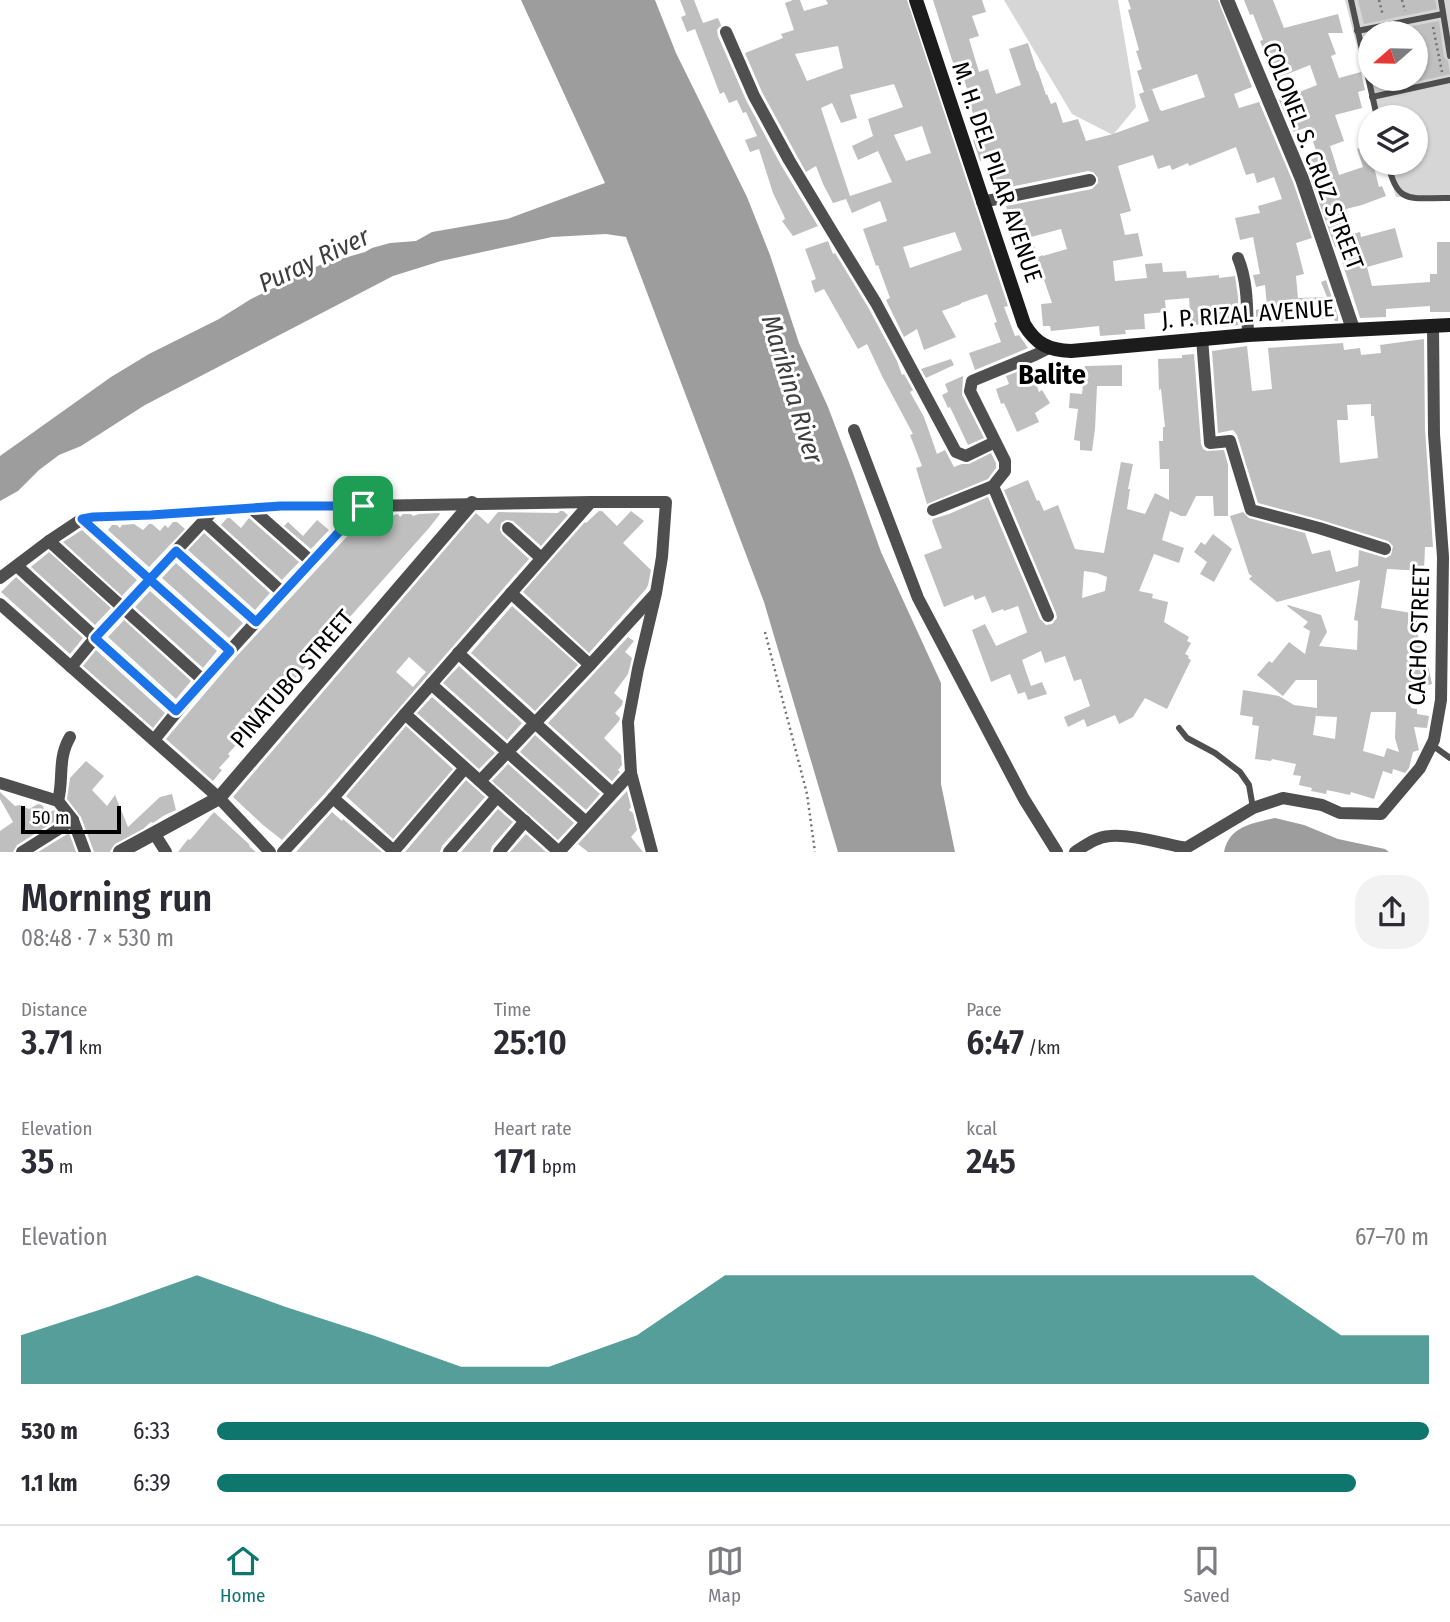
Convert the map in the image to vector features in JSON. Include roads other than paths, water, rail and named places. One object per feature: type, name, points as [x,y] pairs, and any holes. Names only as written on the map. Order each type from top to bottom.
[{"type":"main road","name":"M. H. DEL PILAR AVENUE","points":[[915,0],[1024,324],[1030,334],[1049,348]]},
{"type":"main road","name":"J. P. RIZAL AVENUE","points":[[1049,348],[1071,351],[1202,338],[1450,325]]},
{"type":"street","name":"COLONEL S. CRUZ STREET","points":[[1227,0],[1302,179],[1353,329]]},
{"type":"street","points":[[726,32],[754,96],[826,223],[876,303],[956,452],[966,456],[995,442]]},
{"type":"street","points":[[982,202],[1090,180]]},
{"type":"street","points":[[1238,258],[1245,283],[1248,335]]},
{"type":"street","name":"CACHO STREET","points":[[1253,808],[1283,798],[1322,806],[1340,813],[1381,814],[1420,768],[1432,745],[1441,700],[1446,648],[1434,434],[1433,326]]},
{"type":"street","points":[[1202,338],[1210,443],[1230,441],[1251,510],[1320,528],[1385,550]]},
{"type":"street","points":[[933,510],[993,486],[1005,471],[1005,461],[970,391],[972,382],[1049,348]]},
{"type":"street","points":[[854,430],[918,598],[1024,799],[1056,852]]},
{"type":"street","points":[[993,486],[1048,616]]},
{"type":"street","points":[[284,852],[591,502]]},
{"type":"street","points":[[0,578],[48,541],[82,519],[93,517],[208,517],[251,508],[281,506],[666,502],[656,593],[628,722],[631,773],[652,852]]},
{"type":"street","name":"PINATUBO STREET","points":[[120,852],[219,798],[472,503]]},
{"type":"street","points":[[154,740],[176,711],[363,506]]},
{"type":"street","points":[[251,508],[312,562]]},
{"type":"street","points":[[71,667],[208,517]]},
{"type":"street","points":[[208,517],[283,593]]},
{"type":"street","points":[[82,519],[230,651]]},
{"type":"street","points":[[508,528],[541,558]]},
{"type":"street","points":[[48,541],[204,681]]},
{"type":"street","points":[[176,551],[256,622]]},
{"type":"street","points":[[17,566],[176,711]]},
{"type":"street","points":[[511,593],[590,666]]},
{"type":"street","points":[[480,781],[656,593]]},
{"type":"street","points":[[0,604],[219,798],[270,852]]},
{"type":"street","points":[[458,653],[612,793]]},
{"type":"street","points":[[431,684],[586,822]]},
{"type":"street","points":[[405,714],[556,851],[631,773]]},
{"type":"street","points":[[58,802],[61,760],[70,737]]},
{"type":"street","points":[[333,798],[394,852],[465,768]]},
{"type":"street","points":[[0,783],[58,802],[73,820],[85,852]]},
{"type":"street","points":[[449,852],[497,797]]},
{"type":"street","points":[[1075,852],[1091,841],[1109,836],[1186,848],[1253,808]]},
{"type":"street","points":[[22,852],[73,820]]},
{"type":"street","points":[[499,852],[525,821]]},
{"type":"street","points":[[154,833],[166,852]]},
{"type":"lane","points":[[1351,0],[1374,105]]},
{"type":"lane","points":[[1441,0],[1450,56]]},
{"type":"lane","points":[[1357,32],[1443,14]]},
{"type":"lane","points":[[1372,97],[1447,81]]},
{"type":"lane","points":[[1391,175],[1402,195],[1450,198]]},
{"type":"lane","points":[[1179,728],[1187,738],[1215,753],[1240,772],[1249,785],[1253,808]]},
{"type":"lane","points":[[1432,745],[1450,758]]},
{"type":"water","name":"Marikina River","points":[[521,0],[655,0],[676,53],[747,197],[770,255],[799,343],[828,407],[881,552],[941,683],[941,784],[955,852],[838,852],[764,602],[626,237],[606,234],[552,237],[441,261],[393,276],[145,405],[81,446],[59,455],[18,491],[0,501],[0,456],[111,377],[251,299],[320,265],[390,243],[416,241],[432,232],[507,219],[605,183]]},
{"type":"water","points":[[1275,818],[1304,825],[1338,839],[1389,852],[1224,852],[1231,836],[1243,827]]},
{"type":"district","name":"Balite","points":[[1052,374]]},
{"type":"water label","name":"Puray River","points":[[314,260]]}]
